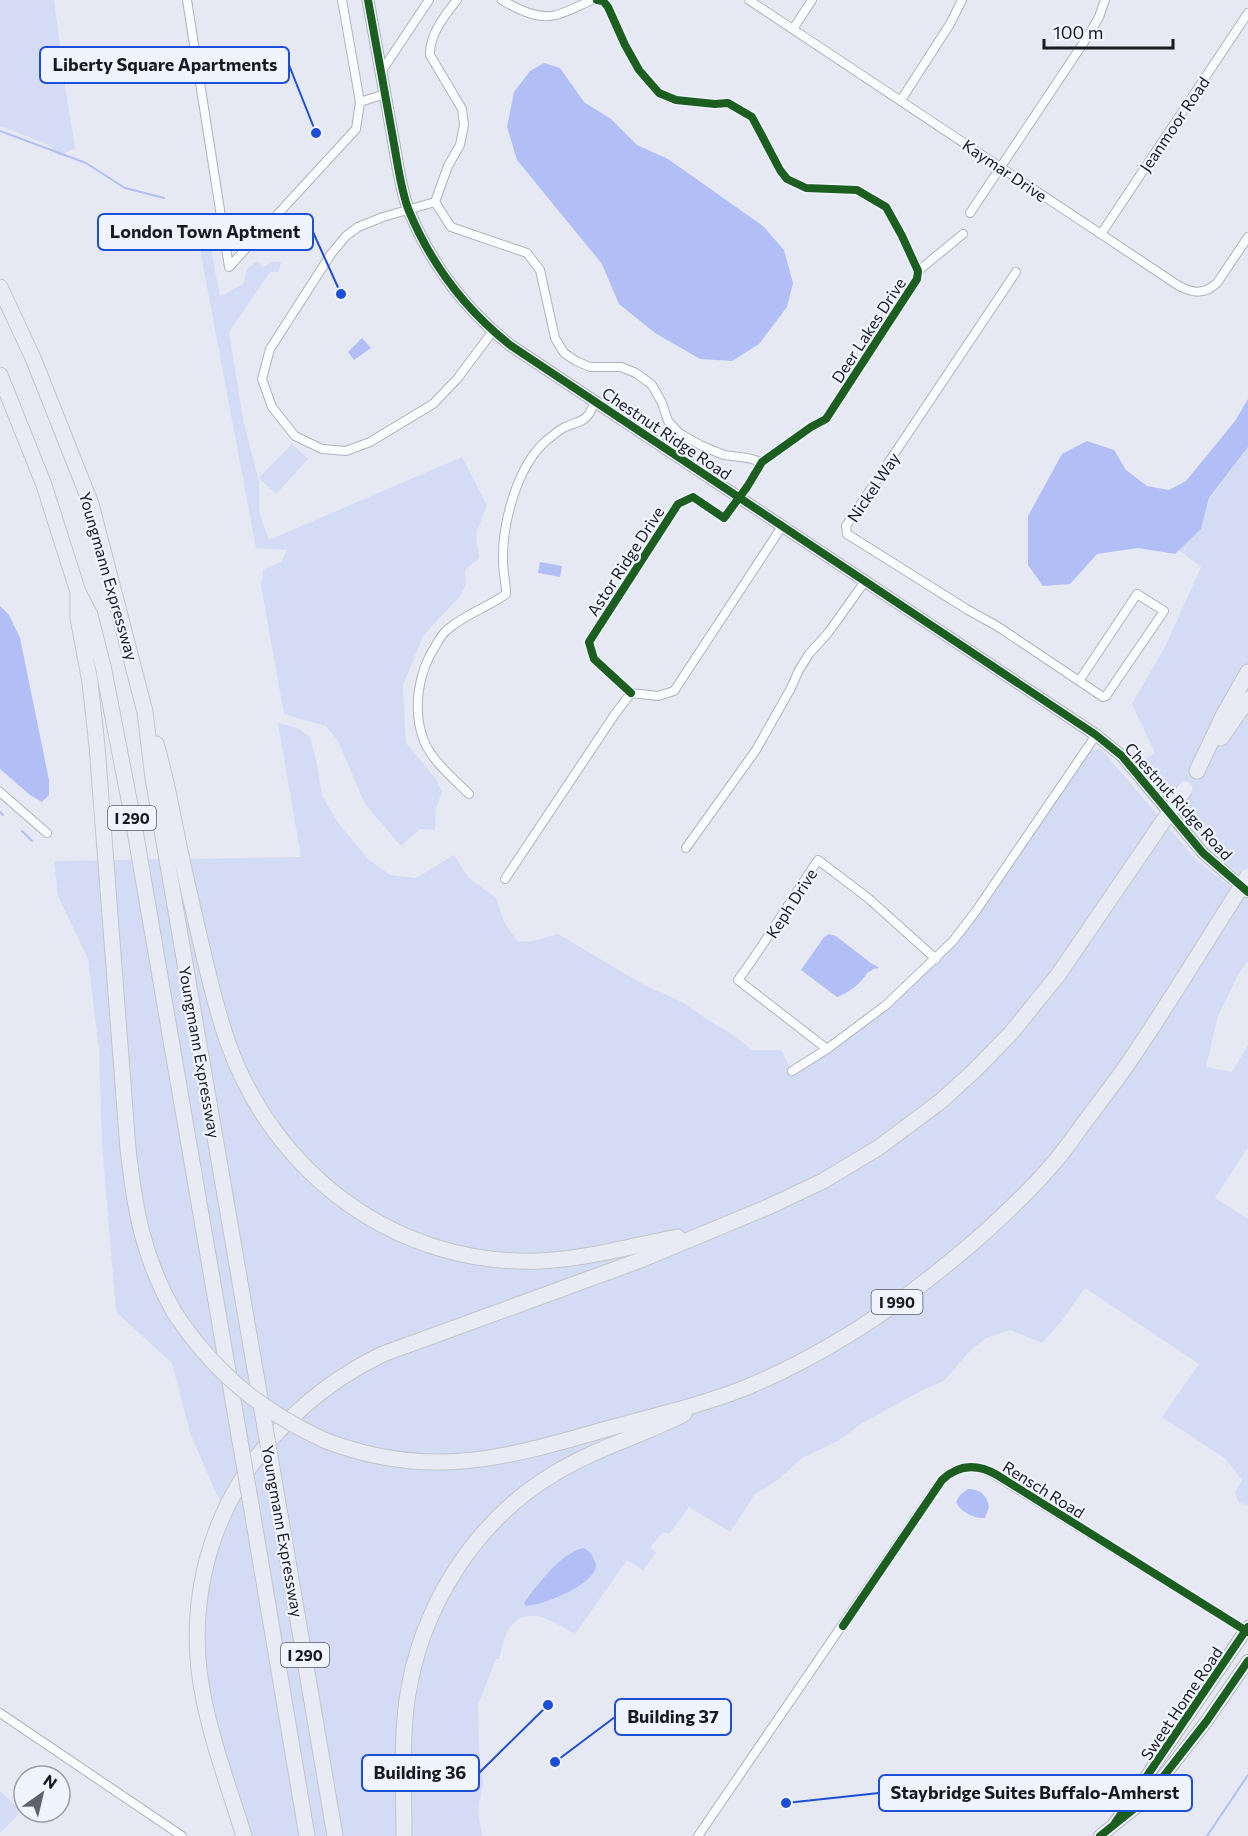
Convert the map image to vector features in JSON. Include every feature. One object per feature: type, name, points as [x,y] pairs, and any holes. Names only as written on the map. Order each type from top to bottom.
[{"type":"highway","name":"Youngmann Expressway","points":[[0,287],[33,358],[91,504],[146,712],[153,778],[335,1836]]},
{"type":"highway","name":"Youngmann Expressway","points":[[0,375],[44,485],[78,592],[90,615],[113,714],[307,1836]]},
{"type":"highway","points":[[78,592],[78,618],[90,682],[97,746],[128,1149],[134,1197],[139,1227],[161,1288],[174,1312],[204,1353],[237,1387],[276,1415],[324,1440],[357,1452],[420,1462],[466,1462],[513,1454],[713,1400]]},
{"type":"highway","points":[[1197,771],[1223,716],[1248,672]]},
{"type":"highway","points":[[244,1836],[204,1701],[198,1653],[198,1620],[204,1572],[218,1526],[231,1496],[256,1457],[284,1425],[314,1397],[368,1361],[413,1342],[638,1261],[782,1201],[844,1169],[903,1130],[958,1086],[992,1053],[1038,1001],[1064,967],[1248,699]]},
{"type":"highway","points":[[146,712],[166,776],[195,918],[228,1042],[246,1086],[261,1113],[284,1145],[310,1173],[347,1204],[388,1228],[445,1250],[492,1259],[539,1261],[578,1257],[710,1230]]},
{"type":"highway","name":"I 990","points":[[713,1400],[789,1368],[871,1321],[946,1266],[1016,1205],[1053,1164],[1132,1058],[1248,876]]},
{"type":"highway","points":[[404,1836],[404,1733],[412,1671],[433,1612],[463,1559],[505,1511],[552,1474],[591,1454],[668,1422],[713,1400]]},
{"type":"main road","name":"Sweet Home Road","points":[[1115,1823],[1247,1630]]},
{"type":"main road","name":"Sweet Home Road","points":[[1100,1836],[1145,1800],[1206,1722],[1248,1660]]},
{"type":"street","points":[[187,0],[229,267],[356,129],[360,102],[342,0]]},
{"type":"street","name":"Chestnut Ridge Road","points":[[368,0],[408,209],[424,243],[447,279],[474,313],[510,345],[1096,735],[1122,756],[1203,853],[1248,892]]},
{"type":"street","points":[[381,72],[429,0]]},
{"type":"street","points":[[435,202],[448,166],[460,145],[465,125],[462,109],[430,55],[429,48],[439,26],[457,0]]},
{"type":"street","name":"Deer Lakes Drive","points":[[502,0],[532,14],[543,16],[555,16],[592,0],[603,1],[639,69],[659,93],[676,100],[728,103],[752,117],[787,179],[806,188],[857,190],[886,207],[902,236],[918,271],[917,279],[826,419],[762,462],[740,498]]},
{"type":"street","name":"Kaymar Drive","points":[[749,0],[1179,286],[1198,293],[1206,291],[1217,283],[1248,237]]},
{"type":"street","points":[[793,29],[812,0]]},
{"type":"street","points":[[901,100],[950,24],[962,0]]},
{"type":"street","points":[[970,213],[1088,36],[1099,17],[1105,0]]},
{"type":"street","name":"Jeanmoor Road","points":[[1101,234],[1248,14]]},
{"type":"street","points":[[360,102],[385,94]]},
{"type":"street","points":[[435,202],[358,227],[346,236],[331,254],[270,349],[262,379],[272,407],[296,436],[322,449],[346,451],[370,442],[433,404],[457,379],[493,332]]},
{"type":"street","points":[[435,202],[451,227],[527,253],[540,270],[555,338],[564,353],[590,367],[621,367],[636,373],[652,385],[662,403],[668,421],[679,433],[724,455],[762,462]]},
{"type":"street","name":"Deer Lakes Drive","points":[[918,271],[963,234]]},
{"type":"street","name":"Nickel Way","points":[[1016,272],[846,526],[847,534],[968,610],[998,626],[1079,681],[1103,697],[1106,696],[1164,611],[1137,594],[1079,681]]},
{"type":"street","points":[[469,794],[444,770],[425,743],[418,718],[420,683],[427,658],[445,631],[467,615],[506,594],[503,562],[507,521],[517,486],[544,443],[564,428],[581,422],[588,416],[595,402]]},
{"type":"street","name":"Astor Ridge Drive","points":[[631,693],[594,659],[589,642],[678,504],[693,497],[724,518],[740,498]]},
{"type":"street","points":[[505,879],[631,693],[658,696],[674,691],[783,525]]},
{"type":"street","points":[[687,848],[756,750],[809,654],[828,633],[866,580]]},
{"type":"street","points":[[792,1071],[886,1005],[953,941],[1096,735]]},
{"type":"street","points":[[0,792],[47,833]]},
{"type":"street","name":"Keph Drive","points":[[826,1049],[738,980],[762,948],[800,885],[819,860],[868,898],[936,959]]},
{"type":"street","name":"Rensch Road","points":[[698,1836],[938,1485],[947,1475],[958,1469],[971,1467],[990,1472],[1247,1630]]},
{"type":"street","points":[[0,1713],[182,1836]]},
{"type":"shaded area","points":[[0,0],[54,0],[75,148],[59,156],[47,144],[0,126]]},
{"type":"shaded area","points":[[209,238],[220,297],[244,283],[247,269],[257,261],[263,267],[273,262],[281,262],[279,272],[270,272],[229,332],[243,419],[259,482],[259,512],[269,540],[462,457],[487,505],[476,534],[479,558],[465,570],[466,585],[460,596],[423,636],[403,685],[406,743],[436,779],[442,792],[436,808],[435,830],[420,829],[401,846],[365,804],[338,741],[326,726],[284,714],[261,586],[263,570],[281,562],[287,550],[256,548],[199,244]]},
{"type":"shaded area","points":[[292,444],[308,459],[276,494],[259,478]]},
{"type":"shaded area","points":[[1248,447],[1248,881],[1203,840],[1138,764],[1155,753],[1132,704],[1166,645],[1201,567],[1179,550],[1201,529],[1210,498]]},
{"type":"shaded area","points":[[278,723],[298,728],[310,737],[322,796],[339,824],[368,859],[390,875],[416,878],[454,855],[468,877],[496,898],[504,922],[518,942],[533,941],[558,934],[644,985],[682,1002],[735,1036],[752,1050],[781,1050],[792,1071],[886,1005],[953,941],[1086,750],[1101,749],[1197,861],[1248,900],[1248,961],[1239,973],[1218,1016],[1206,1067],[1232,1072],[1248,1045],[1248,1147],[1215,1198],[1248,1219],[1248,1505],[1239,1503],[1235,1493],[1242,1480],[1226,1459],[1162,1417],[1199,1364],[1085,1288],[1060,1323],[1042,1343],[1010,1330],[986,1338],[967,1354],[945,1380],[862,1423],[838,1441],[802,1458],[779,1479],[755,1494],[730,1532],[689,1507],[669,1534],[663,1532],[650,1548],[656,1553],[643,1570],[627,1560],[575,1634],[542,1617],[526,1616],[517,1620],[506,1634],[499,1659],[496,1659],[478,1705],[479,1753],[483,1783],[478,1811],[482,1836],[244,1836],[217,1748],[197,1637],[224,1511],[190,1433],[172,1363],[116,1312],[102,1144],[99,1050],[88,959],[58,896],[54,861],[301,857]]},
{"type":"shaded area","points":[[0,1791],[12,1802],[12,1821],[0,1833]]},
{"type":"water","points":[[544,63],[560,68],[584,102],[611,119],[637,145],[668,159],[763,226],[784,250],[793,283],[787,307],[759,344],[732,361],[700,359],[655,333],[619,304],[602,264],[517,160],[507,127],[514,92],[530,71]]},
{"type":"water","points":[[362,338],[371,348],[354,360],[348,352]]},
{"type":"water","points":[[1248,399],[1248,447],[1209,498],[1201,529],[1175,554],[1138,548],[1097,554],[1070,584],[1043,586],[1028,565],[1028,516],[1062,454],[1087,441],[1114,450],[1126,470],[1147,486],[1169,490],[1186,481],[1235,421]]},
{"type":"water","points":[[540,562],[562,566],[560,577],[538,573]]},
{"type":"water","points":[[0,606],[9,615],[20,638],[49,780],[49,795],[42,802],[30,795],[0,769]]},
{"type":"water","points":[[829,934],[836,936],[879,968],[868,972],[854,987],[837,997],[801,970],[824,937]]},
{"type":"water","points":[[968,1489],[976,1490],[987,1499],[989,1507],[985,1518],[968,1514],[958,1506],[956,1502],[960,1495]]},
{"type":"water","points":[[583,1548],[591,1553],[595,1562],[596,1567],[593,1574],[566,1593],[526,1606],[524,1603],[526,1600],[551,1570],[567,1556]]},
{"type":"waterway","points":[[0,131],[86,163],[125,188],[164,198]]},
{"type":"waterway","points":[[0,812],[3,815]]},
{"type":"waterway","points":[[22,831],[32,841]]},
{"type":"waterway","points":[[1207,1836],[1248,1775]]},
{"type":"cycle path","points":[[368,0],[406,203],[439,267],[478,316],[510,345],[1096,735],[1122,756],[1203,853],[1248,892]]},
{"type":"cycle path","points":[[597,0],[603,1],[608,7],[639,70],[659,93],[676,100],[728,103],[752,117],[787,179],[806,188],[857,190],[886,207],[918,271],[917,279],[826,419],[762,462],[724,518],[693,497],[678,504],[589,642],[594,659],[631,693]]},
{"type":"cycle path","points":[[843,1626],[942,1480],[955,1471],[969,1467],[983,1469],[997,1475],[1248,1632]]},
{"type":"cycle path","points":[[1115,1823],[1248,1627]]},
{"type":"cycle path","points":[[1100,1836],[1145,1800],[1206,1722],[1248,1661]]},
{"type":"place","name":"Liberty Square Apartments","points":[[316,133]]},
{"type":"place","name":"London Town Aptment","points":[[341,294]]},
{"type":"place","name":"Building 36","points":[[548,1705]]},
{"type":"place","name":"Building 37","points":[[555,1762]]},
{"type":"place","name":"Staybridge Suites Buffalo-Amherst","points":[[786,1803]]}]
